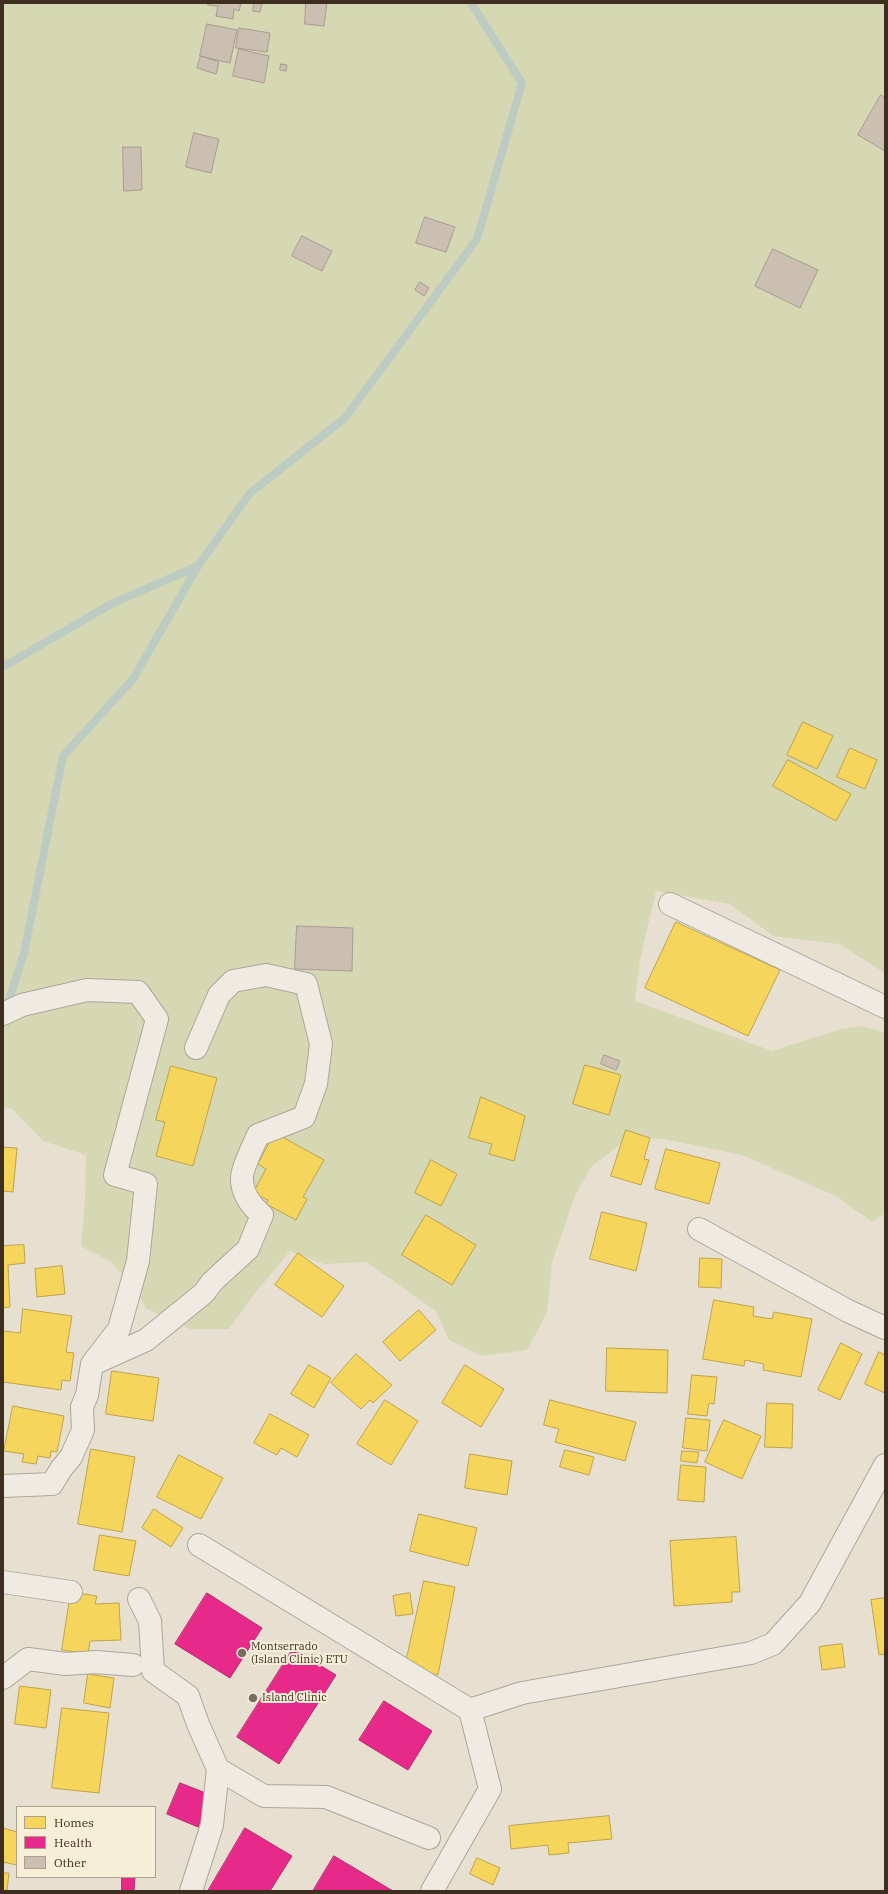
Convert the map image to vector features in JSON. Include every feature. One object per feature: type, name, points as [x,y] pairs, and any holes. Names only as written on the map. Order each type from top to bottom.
[{"type":"street","points":[[670,904],[885,1007]]},
{"type":"street","points":[[92,1364],[146,1340],[204,1292],[212,1282],[248,1249],[262,1215],[254,1208],[247,1198],[242,1176],[258,1135],[304,1117],[316,1084],[321,1044],[306,984],[266,975],[233,981],[219,995],[196,1048]]},
{"type":"street","points":[[3,1014],[22,1005],[87,990],[138,992],[158,1019],[115,1175],[146,1184],[138,1261],[119,1329],[92,1364],[87,1395],[82,1407],[83,1430],[71,1457],[61,1469],[52,1484],[3,1486]]},
{"type":"street","points":[[699,1229],[848,1311],[885,1328]]},
{"type":"street","points":[[470,1710],[522,1694],[751,1653],[773,1644],[810,1603],[885,1465]]},
{"type":"street","points":[[199,1545],[470,1710],[490,1789],[432,1891]]},
{"type":"street","points":[[3,1582],[71,1592]]},
{"type":"street","points":[[139,1599],[150,1621],[153,1671],[188,1696],[198,1724],[218,1769],[212,1825],[191,1891]]},
{"type":"street","points":[[3,1678],[28,1659],[66,1664],[96,1662],[133,1665]]},
{"type":"street","points":[[218,1769],[264,1796],[326,1797],[429,1838]]},
{"type":"green space","points":[[3,3],[885,3],[885,973],[839,944],[773,936],[730,904],[656,891],[640,960],[635,1001],[772,1051],[841,1029],[862,1026],[885,1033],[885,1213],[872,1222],[836,1196],[742,1155],[664,1139],[630,1137],[591,1167],[575,1196],[552,1262],[547,1313],[527,1350],[481,1356],[449,1340],[436,1311],[366,1262],[324,1264],[290,1251],[252,1297],[229,1329],[190,1329],[147,1309],[134,1288],[111,1262],[81,1246],[85,1200],[86,1155],[43,1141],[11,1108],[3,1109]]},
{"type":"building: Homes","points":[[803,722],[833,736],[817,769],[787,755]]},
{"type":"building: Homes","points":[[850,748],[877,760],[865,789],[837,777]]},
{"type":"building: Homes","points":[[788,760],[851,794],[836,821],[773,786]]},
{"type":"building: Homes","points":[[676,922],[780,970],[748,1036],[645,988]]},
{"type":"building: Homes","points":[[585,1065],[621,1075],[609,1115],[573,1104]]},
{"type":"building: Homes","points":[[171,1066],[217,1078],[193,1166],[156,1156],[165,1122],[156,1120]]},
{"type":"building: Homes","points":[[481,1097],[525,1116],[514,1161],[489,1154],[492,1144],[469,1138]]},
{"type":"building: Homes","points":[[626,1130],[650,1138],[644,1159],[649,1160],[641,1185],[611,1176]]},
{"type":"building: Homes","points":[[275,1133],[324,1160],[303,1197],[307,1199],[296,1220],[266,1204],[268,1200],[253,1193],[266,1169],[258,1164]]},
{"type":"building: Homes","points":[[3,1147],[17,1148],[13,1192],[3,1191]]},
{"type":"building: Homes","points":[[666,1149],[720,1163],[709,1204],[655,1189]]},
{"type":"building: Homes","points":[[431,1160],[457,1174],[441,1206],[415,1193]]},
{"type":"building: Homes","points":[[602,1212],[647,1223],[636,1271],[590,1259]]},
{"type":"building: Homes","points":[[426,1215],[476,1245],[452,1285],[402,1255]]},
{"type":"building: Homes","points":[[24,1245],[25,1263],[8,1265],[10,1307],[3,1308],[3,1246]]},
{"type":"building: Homes","points":[[298,1253],[344,1286],[322,1317],[275,1285]]},
{"type":"building: Homes","points":[[700,1258],[722,1259],[721,1288],[699,1287]]},
{"type":"building: Homes","points":[[62,1266],[65,1294],[37,1297],[35,1269]]},
{"type":"building: Homes","points":[[714,1300],[754,1307],[753,1316],[772,1319],[774,1312],[812,1319],[801,1377],[763,1370],[764,1364],[745,1360],[744,1366],[703,1359]]},
{"type":"building: Homes","points":[[23,1309],[72,1316],[66,1352],[74,1353],[70,1381],[62,1380],[61,1390],[3,1382],[3,1331],[20,1333]]},
{"type":"building: Homes","points":[[419,1310],[436,1330],[400,1361],[383,1342]]},
{"type":"building: Homes","points":[[841,1343],[862,1354],[840,1400],[818,1390]]},
{"type":"building: Homes","points":[[607,1348],[668,1350],[667,1393],[606,1391]]},
{"type":"building: Homes","points":[[879,1352],[885,1355],[885,1393],[865,1384]]},
{"type":"building: Homes","points":[[356,1354],[392,1385],[373,1403],[370,1400],[361,1409],[331,1383]]},
{"type":"building: Homes","points":[[309,1365],[331,1378],[314,1408],[291,1394]]},
{"type":"building: Homes","points":[[465,1365],[504,1389],[481,1427],[442,1403]]},
{"type":"building: Homes","points":[[112,1371],[159,1378],[153,1421],[106,1414]]},
{"type":"building: Homes","points":[[692,1375],[717,1377],[714,1404],[709,1403],[707,1416],[688,1414]]},
{"type":"building: Homes","points":[[385,1400],[418,1421],[391,1465],[357,1444]]},
{"type":"building: Homes","points":[[550,1400],[636,1422],[625,1461],[555,1442],[559,1429],[544,1425]]},
{"type":"building: Homes","points":[[767,1403],[793,1404],[792,1448],[765,1447]]},
{"type":"building: Homes","points":[[13,1406],[64,1416],[57,1452],[51,1451],[50,1458],[38,1456],[36,1464],[22,1462],[24,1454],[4,1451]]},
{"type":"building: Homes","points":[[270,1414],[309,1435],[297,1457],[281,1448],[277,1455],[254,1443]]},
{"type":"building: Homes","points":[[686,1418],[710,1420],[707,1451],[683,1448]]},
{"type":"building: Homes","points":[[724,1420],[761,1436],[742,1479],[705,1462]]},
{"type":"building: Homes","points":[[91,1449],[135,1457],[122,1532],[78,1524]]},
{"type":"building: Homes","points":[[565,1450],[594,1457],[589,1475],[560,1467]]},
{"type":"building: Homes","points":[[682,1451],[699,1452],[697,1463],[681,1461]]},
{"type":"building: Homes","points":[[470,1454],[512,1461],[507,1495],[465,1488]]},
{"type":"building: Homes","points":[[179,1455],[223,1478],[201,1519],[157,1497]]},
{"type":"building: Homes","points":[[681,1465],[706,1467],[704,1502],[678,1500]]},
{"type":"building: Homes","points":[[154,1509],[183,1528],[171,1547],[142,1528]]},
{"type":"building: Homes","points":[[419,1514],[477,1528],[468,1566],[410,1551]]},
{"type":"building: Homes","points":[[100,1535],[136,1541],[129,1576],[94,1570]]},
{"type":"building: Homes","points":[[736,1537],[740,1592],[732,1592],[732,1602],[674,1606],[670,1541]]},
{"type":"building: Homes","points":[[424,1581],[455,1587],[438,1675],[405,1667]]},
{"type":"building: Homes","points":[[71,1592],[97,1596],[95,1604],[119,1603],[121,1640],[90,1641],[88,1654],[62,1650]]},
{"type":"building: Homes","points":[[410,1593],[413,1614],[396,1616],[393,1596]]},
{"type":"building: Homes","points":[[885,1598],[885,1654],[879,1655],[871,1600]]},
{"type":"building: Homes","points":[[842,1644],[845,1667],[822,1670],[819,1647]]},
{"type":"building: Homes","points":[[88,1674],[114,1678],[110,1708],[84,1703]]},
{"type":"building: Homes","points":[[20,1686],[51,1690],[46,1728],[15,1724]]},
{"type":"building: Homes","points":[[62,1708],[109,1713],[99,1793],[52,1788]]},
{"type":"building: Homes","points":[[609,1816],[612,1839],[568,1843],[569,1853],[549,1855],[548,1845],[511,1849],[509,1826]]},
{"type":"building: Homes","points":[[3,1828],[16,1832],[16,1865],[3,1862]]},
{"type":"building: Homes","points":[[477,1858],[500,1868],[493,1885],[470,1874]]},
{"type":"building: Homes","points":[[3,1873],[9,1873],[7,1891],[3,1891]]},
{"type":"building: Health","points":[[207,1593],[262,1628],[230,1678],[175,1644]]},
{"type":"building: Health","points":[[293,1649],[336,1675],[279,1764],[237,1737]]},
{"type":"building: Health","points":[[384,1701],[432,1731],[408,1770],[359,1740]]},
{"type":"building: Health","points":[[180,1783],[211,1795],[198,1827],[167,1814]]},
{"type":"building: Health","points":[[245,1828],[292,1856],[270,1891],[208,1891]]},
{"type":"building: Health","points":[[334,1856],[393,1891],[313,1891]]},
{"type":"building: Health","points":[[122,1878],[135,1878],[134,1891],[122,1891]]},
{"type":"building: Other","points":[[208,3],[241,3],[239,11],[234,9],[233,19],[216,16],[218,6],[208,5]]},
{"type":"building: Other","points":[[254,3],[262,4],[260,12],[253,11]]},
{"type":"building: Other","points":[[306,3],[327,3],[324,26],[305,24]]},
{"type":"building: Other","points":[[207,24],[237,30],[230,63],[200,56]]},
{"type":"building: Other","points":[[239,28],[270,33],[267,52],[236,48]]},
{"type":"building: Other","points":[[239,49],[269,56],[264,83],[233,76]]},
{"type":"building: Other","points":[[201,56],[219,62],[216,74],[197,68]]},
{"type":"building: Other","points":[[281,64],[287,65],[286,71],[280,70]]},
{"type":"building: Other","points":[[881,95],[885,98],[885,151],[858,135]]},
{"type":"building: Other","points":[[194,133],[219,139],[211,173],[186,167]]},
{"type":"building: Other","points":[[123,147],[141,147],[142,190],[124,191]]},
{"type":"building: Other","points":[[425,217],[455,227],[446,252],[416,243]]},
{"type":"building: Other","points":[[302,236],[332,251],[322,271],[292,256]]},
{"type":"building: Other","points":[[773,249],[818,270],[800,308],[755,286]]},
{"type":"building: Other","points":[[420,282],[429,288],[424,296],[415,290]]},
{"type":"building: Other","points":[[297,926],[353,928],[352,971],[295,969]]},
{"type":"building: Other","points":[[604,1055],[620,1061],[616,1070],[601,1064]]},
{"type":"waterway","points":[[3,666],[111,604],[198,566],[250,493],[345,418],[477,239],[522,83],[471,3]]},
{"type":"waterway","points":[[6,1009],[24,953],[63,756],[133,679],[198,566]]},
{"type":"place","name":"Montserrado (Island Clinic) ETU","points":[[242,1653]]},
{"type":"place","name":"Island Clinic","points":[[253,1698]]}]
